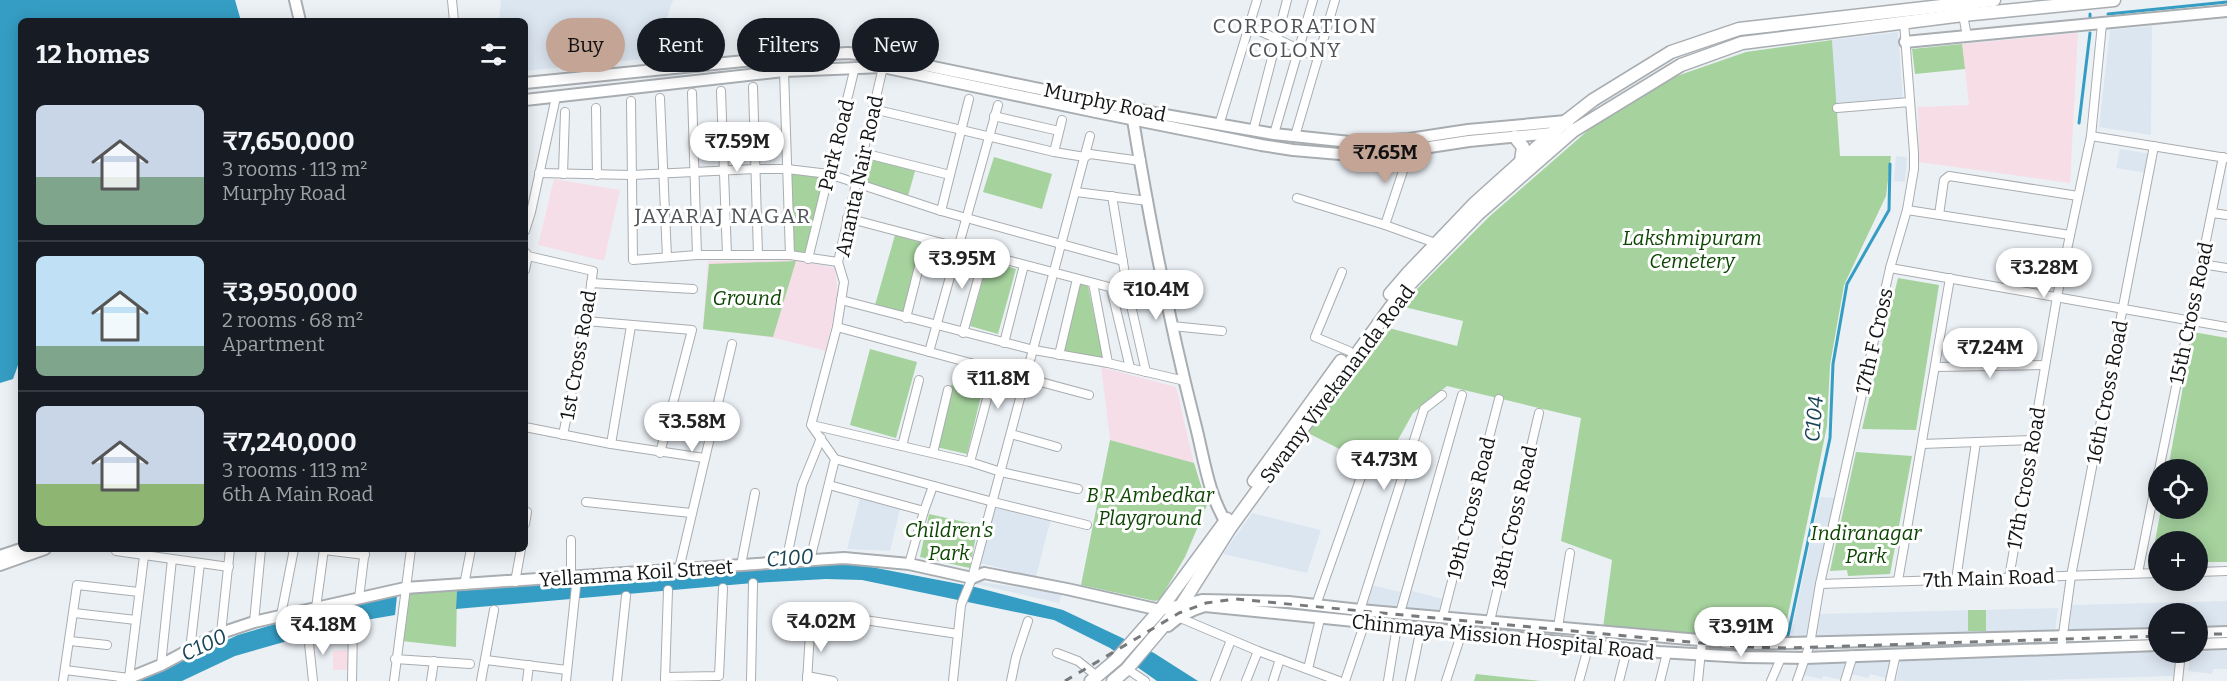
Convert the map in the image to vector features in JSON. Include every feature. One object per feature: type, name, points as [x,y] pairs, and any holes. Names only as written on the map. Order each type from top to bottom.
[{"type":"main road","points":[[296,0],[299,18]]},
{"type":"main road","name":"Swamy Vivekananda Road","points":[[1441,246],[1504,193],[1593,100],[1671,52],[1739,29],[1994,0]]},
{"type":"main road","name":"Swamy Vivekananda Road","points":[[1570,126],[1681,65],[1742,44],[1963,15],[2114,0]]},
{"type":"main road","points":[[1905,42],[2227,11]]},
{"type":"main road","name":"Murphy Road","points":[[528,83],[794,56],[848,54],[885,57],[1132,113],[1261,146],[1293,150],[1340,154],[1410,150],[1515,137],[1557,137]]},
{"type":"main road","name":"Murphy Road","points":[[528,100],[775,72]]},
{"type":"main road","name":"Murphy Road","points":[[910,72],[1132,113],[1275,134],[1350,142],[1409,139],[1468,130],[1570,126]]},
{"type":"main road","points":[[1132,113],[1172,326],[1214,499],[1228,524]]},
{"type":"main road","points":[[1515,137],[1523,147],[1521,161]]},
{"type":"main road","name":"Swamy Vivekananda Road","points":[[1113,681],[1128,668],[1182,604],[1228,524],[1349,351],[1388,303],[1441,246],[1475,203],[1521,161],[1557,137]]},
{"type":"main road","name":"Swamy Vivekananda Road","points":[[1095,679],[1116,660],[1160,610],[1322,404],[1388,303]]},
{"type":"main road","points":[[0,556],[18,550]]},
{"type":"main road","points":[[0,564],[36,552]]},
{"type":"main road","name":"Yellamma Koil Street","points":[[126,679],[160,665],[221,633],[281,615],[359,598],[464,585],[575,579],[810,560],[844,558],[909,564],[971,582],[984,573],[1160,610]]},
{"type":"main road","name":"Chinmaya Mission Hospital Road","points":[[1160,610],[1202,600],[1316,605],[1702,641],[1785,644],[2148,634]]},
{"type":"main road","name":"Chinmaya Mission Hospital Road","points":[[1163,628],[1178,617],[1205,606],[1702,655],[1805,658],[2148,645]]},
{"type":"main road","points":[[2208,633],[2227,632]]},
{"type":"main road","points":[[2208,644],[2227,644]]},
{"type":"street","points":[[453,0],[454,18]]},
{"type":"street","points":[[1219,124],[1257,0]]},
{"type":"street","points":[[1253,131],[1287,0]]},
{"type":"street","points":[[1275,134],[1313,0]]},
{"type":"street","points":[[1295,136],[1335,0]]},
{"type":"street","points":[[1963,15],[1967,36]]},
{"type":"street","name":"17th F Cross","points":[[1797,681],[1810,644],[1820,584],[1890,268],[1907,210],[1914,169],[1904,22]]},
{"type":"street","name":"17th Cross Road","points":[[2009,578],[2057,297],[2091,136],[2102,24]]},
{"type":"street","points":[[1249,26],[1318,58]]},
{"type":"street","points":[[784,72],[790,255]]},
{"type":"street","name":"Park Road","points":[[808,259],[854,72]]},
{"type":"street","name":"Ananta Nair Road","points":[[811,425],[837,327],[844,282],[838,262],[882,72]]},
{"type":"street","points":[[753,87],[758,255]]},
{"type":"street","points":[[721,91],[727,255]]},
{"type":"street","points":[[692,93],[697,255]]},
{"type":"street","points":[[528,219],[556,97]]},
{"type":"street","points":[[660,98],[667,257]]},
{"type":"street","points":[[941,211],[969,99]]},
{"type":"street","points":[[631,101],[633,260],[697,255],[790,255],[838,262]]},
{"type":"street","points":[[1837,108],[1910,102]]},
{"type":"street","points":[[929,352],[998,105]]},
{"type":"street","points":[[596,108],[597,175]]},
{"type":"street","points":[[873,109],[1054,152],[1141,161]]},
{"type":"street","points":[[563,174],[565,112]]},
{"type":"street","points":[[994,116],[1059,131]]},
{"type":"street","points":[[1054,152],[1062,120]]},
{"type":"street","points":[[952,681],[961,605],[971,582],[1090,136]]},
{"type":"street","points":[[2091,136],[2225,158]]},
{"type":"street","name":"16th Cross Road","points":[[2061,649],[2071,576],[2154,146]]},
{"type":"street","points":[[1385,225],[1410,150]]},
{"type":"street","points":[[863,153],[950,175]]},
{"type":"street","name":"15th Cross Road","points":[[2161,459],[2225,158]]},
{"type":"street","points":[[539,173],[632,175],[787,169],[829,174],[941,211],[1123,261]]},
{"type":"street","points":[[1939,215],[1944,180],[1949,176],[2078,196]]},
{"type":"street","points":[[1076,192],[1148,201]]},
{"type":"street","points":[[1112,196],[1128,292],[1146,372]]},
{"type":"street","points":[[1297,198],[1385,225],[1441,246]]},
{"type":"street","points":[[1907,210],[2070,235]]},
{"type":"street","points":[[2212,213],[2227,215]]},
{"type":"street","points":[[847,218],[1128,292],[1165,292]]},
{"type":"street","points":[[906,318],[926,239]]},
{"type":"street","points":[[963,333],[985,254]]},
{"type":"street","name":"1st Cross Road","points":[[528,255],[593,271],[586,321],[563,435]]},
{"type":"street","points":[[2201,264],[2227,268]]},
{"type":"street","points":[[1004,343],[1024,265]]},
{"type":"street","points":[[1890,268],[2227,327]]},
{"type":"street","points":[[1342,272],[1315,337],[1349,351]]},
{"type":"street","points":[[1899,581],[1950,278]]},
{"type":"street","points":[[1059,355],[1077,279]]},
{"type":"street","points":[[591,283],[693,289]]},
{"type":"street","points":[[1093,283],[1108,363]]},
{"type":"street","points":[[1111,288],[1130,368]]},
{"type":"street","points":[[841,300],[1004,343],[1185,381]]},
{"type":"street","points":[[586,321],[692,330],[660,453]]},
{"type":"street","points":[[611,444],[631,326]]},
{"type":"street","points":[[1172,326],[1222,331]]},
{"type":"street","points":[[837,327],[1089,394]]},
{"type":"street","points":[[679,570],[732,344]]},
{"type":"street","points":[[970,363],[964,385],[988,395],[970,462]]},
{"type":"street","points":[[1935,367],[2045,365]]},
{"type":"street","points":[[902,446],[919,380]]},
{"type":"street","points":[[933,453],[948,390]]},
{"type":"street","points":[[1360,610],[1424,409],[1442,394]]},
{"type":"street","points":[[1400,613],[1462,395]]},
{"type":"street","name":"19th Cross Road","points":[[1443,616],[1499,399]]},
{"type":"street","name":"18th Cross Road","points":[[1490,621],[1539,413]]},
{"type":"street","points":[[811,425],[835,459],[1087,525]]},
{"type":"street","points":[[811,425],[1078,489]]},
{"type":"street","points":[[528,428],[660,453],[704,458]]},
{"type":"street","points":[[1011,434],[1057,447]]},
{"type":"street","points":[[786,562],[802,485],[821,438]]},
{"type":"street","points":[[1922,444],[2032,440]]},
{"type":"street","points":[[1956,580],[1976,442]]},
{"type":"street","points":[[810,560],[835,459]]},
{"type":"street","points":[[1316,605],[1361,477]]},
{"type":"street","points":[[829,485],[924,511]]},
{"type":"street","points":[[909,564],[933,486]]},
{"type":"street","points":[[741,565],[755,493]]},
{"type":"street","points":[[586,502],[691,513]]},
{"type":"street","name":"15th Cross Road","points":[[2138,573],[2149,519]]},
{"type":"street","points":[[566,681],[576,598],[571,540]]},
{"type":"street","points":[[122,552],[229,567]]},
{"type":"street","points":[[221,633],[230,552]]},
{"type":"street","points":[[254,622],[261,552]]},
{"type":"street","points":[[281,615],[293,552]]},
{"type":"street","points":[[316,608],[324,552]]},
{"type":"street","points":[[359,598],[365,552]]},
{"type":"street","points":[[394,681],[410,552]]},
{"type":"street","points":[[464,585],[470,552]]},
{"type":"street","points":[[515,582],[520,552]]},
{"type":"street","points":[[1558,627],[1570,553]]},
{"type":"street","points":[[65,670],[126,679],[144,556]]},
{"type":"street","points":[[160,665],[172,559]]},
{"type":"street","points":[[190,650],[200,563]]},
{"type":"street","points":[[2208,572],[2227,571]]},
{"type":"street","name":"7th Main Road","points":[[1820,584],[2148,573]]},
{"type":"street","points":[[751,681],[753,583]]},
{"type":"street","points":[[63,681],[77,585],[139,592]]},
{"type":"street","points":[[668,590],[665,679],[719,676],[723,588]]},
{"type":"street","points":[[617,681],[626,596]]},
{"type":"street","points":[[482,681],[494,610]]},
{"type":"street","points":[[74,613],[136,620]]},
{"type":"street","points":[[833,681],[807,679],[811,617],[818,613],[958,634]]},
{"type":"street","points":[[1178,617],[1258,651],[1308,669],[1320,678],[1340,681]]},
{"type":"street","points":[[1308,669],[1320,619]]},
{"type":"street","points":[[1011,681],[1028,621]]},
{"type":"street","points":[[1345,681],[1365,622]]},
{"type":"street","points":[[1388,681],[1397,626]]},
{"type":"street","points":[[352,681],[353,627]]},
{"type":"street","points":[[1410,681],[1421,628]]},
{"type":"street","points":[[1446,681],[1462,633]]},
{"type":"street","points":[[308,634],[313,681]]},
{"type":"street","points":[[1215,681],[1231,640]]},
{"type":"street","points":[[70,641],[107,645]]},
{"type":"street","points":[[1698,681],[1702,641]]},
{"type":"street","points":[[1579,681],[1590,644]]},
{"type":"street","points":[[1619,681],[1627,649]]},
{"type":"street","points":[[1246,681],[1258,651]]},
{"type":"street","points":[[1057,653],[1078,661],[1095,679]]},
{"type":"street","points":[[1660,681],[1667,653]]},
{"type":"street","points":[[1890,681],[1896,654]]},
{"type":"street","points":[[1845,681],[1853,656]]},
{"type":"street","points":[[1771,681],[1781,658]]},
{"type":"street","points":[[395,659],[470,664]]},
{"type":"street","points":[[1273,681],[1281,659]]},
{"type":"street","points":[[486,660],[567,670]]},
{"type":"street","points":[[431,681],[434,661]]},
{"type":"street","points":[[2178,681],[2180,663]]},
{"type":"street","points":[[527,681],[529,665]]},
{"type":"street","points":[[1128,668],[1145,681]]},
{"type":"shaded area","points":[[501,0],[673,0],[667,18],[637,18],[637,60],[625,61],[625,18],[546,18],[546,69],[528,71],[528,18],[499,18]]},
{"type":"shaded area","points":[[2152,26],[2151,135],[2099,127],[2110,30]]},
{"type":"shaded area","points":[[1898,32],[1903,100],[1836,104],[1832,40]]},
{"type":"shaded area","points":[[2078,33],[2070,183],[1919,162],[1918,107],[1969,105],[1962,44]]},
{"type":"shaded area","points":[[2120,149],[2151,154],[2147,173],[2116,168]]},
{"type":"shaded area","points":[[1896,156],[1907,157],[1905,182],[1894,181]]},
{"type":"shaded area","points":[[554,179],[620,190],[604,261],[538,245]]},
{"type":"shaded area","points":[[796,260],[835,268],[838,294],[826,351],[775,338],[703,328],[708,261]]},
{"type":"shaded area","points":[[1101,367],[1176,387],[1194,463],[1110,440]]},
{"type":"shaded area","points":[[860,497],[900,509],[890,551],[847,549]]},
{"type":"shaded area","points":[[1820,497],[1837,498],[1807,639],[1790,639]]},
{"type":"shaded area","points":[[994,505],[1051,518],[1036,577],[980,563]]},
{"type":"shaded area","points":[[1252,513],[1321,530],[1307,573],[1223,554]]},
{"type":"shaded area","points":[[982,582],[1062,594],[1059,603],[976,584]]},
{"type":"shaded area","points":[[1370,585],[1405,593],[1400,608],[1363,605]]},
{"type":"shaded area","points":[[1408,590],[1446,600],[1443,612],[1404,608]]},
{"type":"shaded area","points":[[2227,601],[2227,626],[2208,627],[2208,603],[2150,603]]},
{"type":"shaded area","points":[[2148,603],[2148,628],[2069,631],[2072,605]]},
{"type":"shaded area","points":[[2058,608],[2055,631],[1816,639],[1820,614]]},
{"type":"shaded area","points":[[356,649],[355,670],[333,670],[333,651]]},
{"type":"shaded area","points":[[2227,650],[2227,669],[2213,669],[2212,674],[2188,671],[2189,663],[2208,663],[2208,652]]},
{"type":"shaded area","points":[[2148,652],[2148,663],[2176,663],[2174,676],[2004,681],[1896,681],[1901,660]]},
{"type":"shaded area","points":[[1848,660],[1842,680],[1804,675],[1807,662]]},
{"type":"shaded area","points":[[1890,661],[1886,678],[1870,674],[1868,678],[1851,674],[1855,662]]},
{"type":"green space","name":"Lakshmipuram Cemetery","points":[[1832,40],[1840,156],[1891,156],[1886,196],[1844,285],[1830,365],[1827,426],[1783,639],[1702,636],[1603,628],[1612,560],[1561,541],[1581,418],[1447,386],[1413,413],[1381,470],[1306,432],[1385,327],[1457,346],[1463,321],[1400,306],[1490,216],[1593,126],[1671,78],[1746,52]]},
{"type":"green space","points":[[1962,44],[1965,69],[1915,74],[1912,49]]},
{"type":"green space","points":[[867,157],[915,171],[908,196],[860,183]]},
{"type":"green space","points":[[994,157],[1052,174],[1042,209],[983,192]]},
{"type":"green space","points":[[792,173],[825,177],[805,255],[792,251]]},
{"type":"green space","points":[[895,235],[929,245],[909,315],[875,305]]},
{"type":"green space","name":"Ground","points":[[796,261],[773,337],[703,329],[709,264]]},
{"type":"green space","points":[[988,261],[1016,269],[998,334],[970,326]]},
{"type":"green space","points":[[1898,278],[1939,285],[1916,430],[1862,429]]},
{"type":"green space","points":[[1080,284],[1088,286],[1103,358],[1063,353]]},
{"type":"green space","points":[[2193,332],[2227,338],[2227,562],[2208,562],[2208,531],[2157,531],[2159,519],[2208,519],[2208,459],[2170,459]]},
{"type":"green space","points":[[870,349],[917,362],[896,438],[850,425]]},
{"type":"green space","points":[[951,385],[982,392],[967,454],[936,447]]},
{"type":"green space","name":"B R Ambedkar Playground","points":[[1110,440],[1194,463],[1207,505],[1185,557],[1160,599],[1155,601],[1081,585]]},
{"type":"green space","name":"Indiranagar Park","points":[[1856,452],[1912,456],[1890,574],[1848,576],[1847,570],[1830,571]]},
{"type":"green space","name":"Children's Park","points":[[929,514],[978,525],[970,568],[920,557]]},
{"type":"green space","points":[[457,591],[456,647],[402,641],[407,594]]},
{"type":"green space","points":[[1968,610],[1986,610],[1986,631],[1968,631]]},
{"type":"green space","points":[[1476,674],[1541,681],[1474,681]]},
{"type":"water","points":[[0,0],[235,0],[240,18],[18,18],[18,365],[13,379],[0,383]]},
{"type":"water","points":[[829,563],[871,567],[975,587],[1063,610],[1154,653],[1198,681],[1157,681],[1110,648],[1054,620],[862,580],[826,579],[753,583],[456,609],[457,591]]},
{"type":"water","points":[[397,596],[395,615],[354,622],[235,656],[182,681],[138,681],[238,635],[305,615]]},
{"type":"waterway","points":[[2108,14],[2227,2]]},
{"type":"waterway","name":"C104","points":[[2079,123],[2090,33]]},
{"type":"waterway","name":"C104","points":[[1787,640],[1830,438],[1833,364],[1847,284],[1889,210],[1890,164]]},
{"type":"railway","points":[[1065,681],[1179,613],[1206,603],[1235,599],[1744,647],[1787,648],[2148,636]]},
{"type":"railway","points":[[2208,634],[2227,634]]},
{"type":"district","name":"CORPORATION COLONY","points":[[1295,38]]},
{"type":"district","name":"JAYARAJ NAGAR","points":[[723,216]]},
{"type":"water label","name":"C100","points":[[790,558]]},
{"type":"water label","name":"C100","points":[[204,645]]}]
